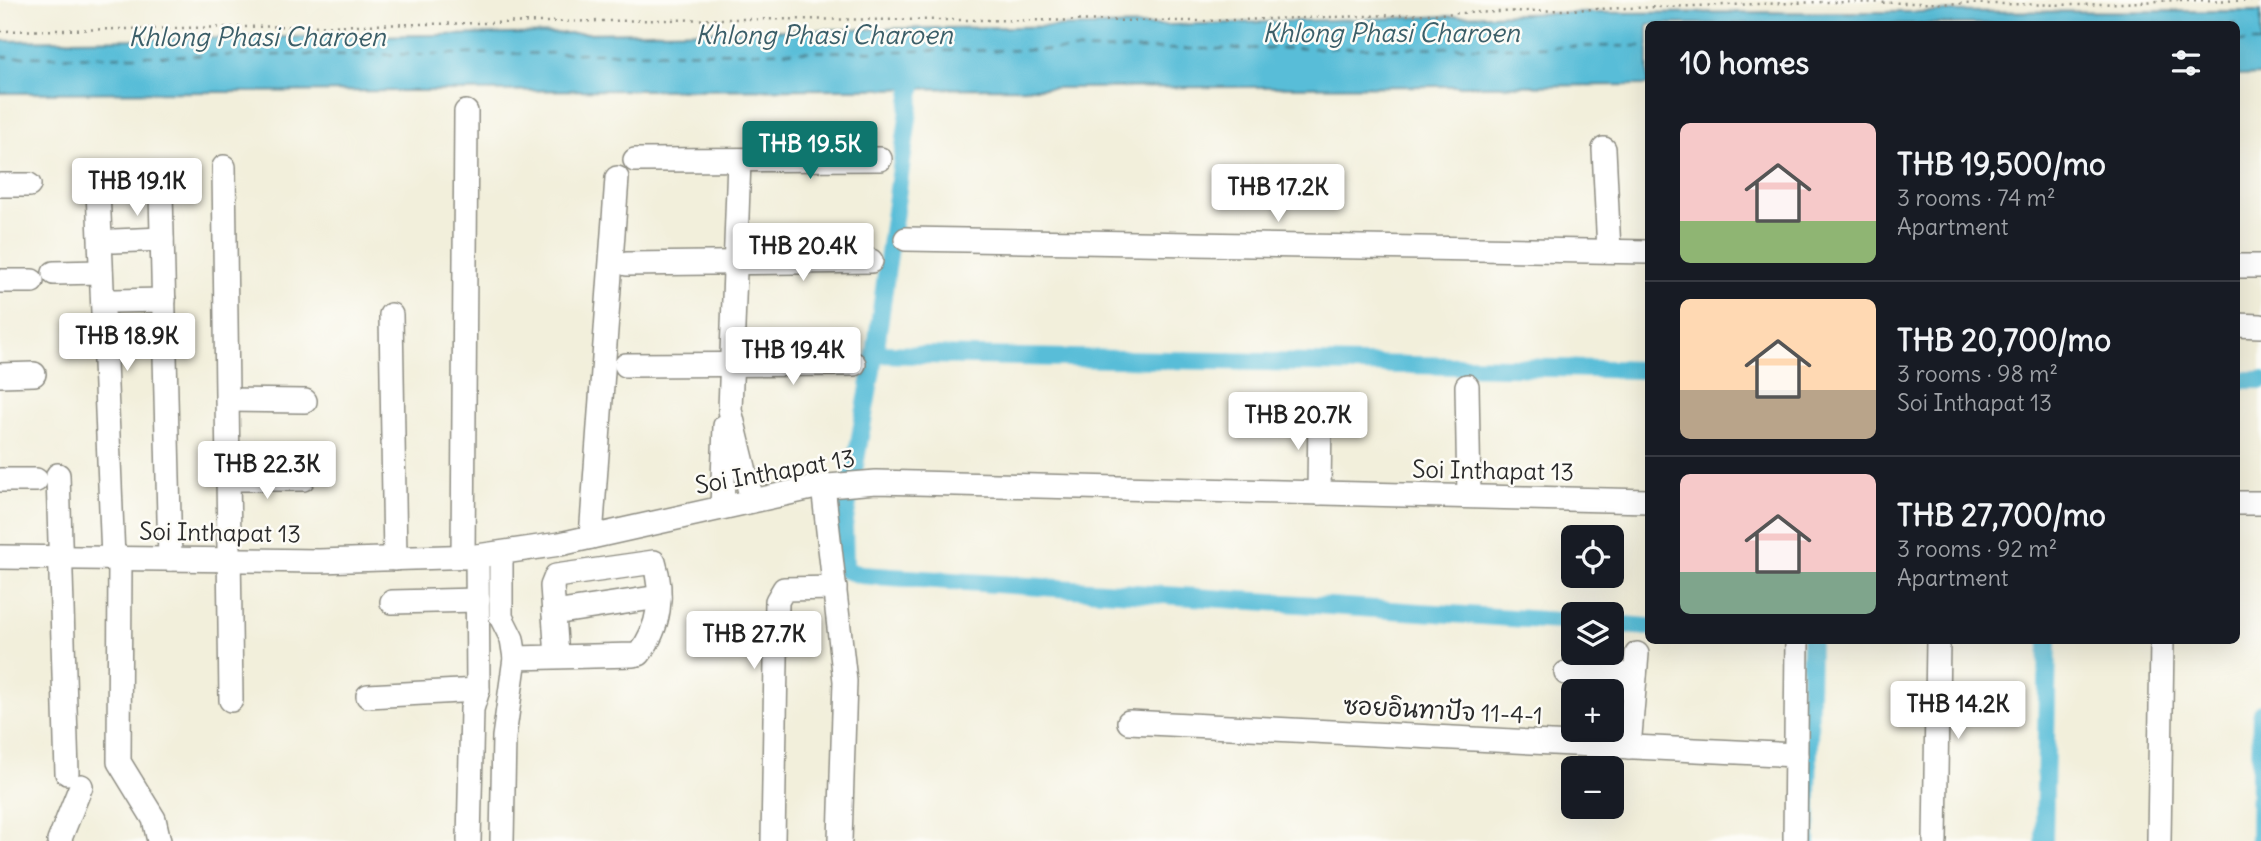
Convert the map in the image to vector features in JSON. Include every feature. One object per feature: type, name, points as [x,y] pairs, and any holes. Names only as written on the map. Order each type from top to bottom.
[{"type":"street","points":[[466,112],[470,557],[478,600],[478,690],[472,709],[469,841]]},
{"type":"street","points":[[1604,149],[1609,251]]},
{"type":"street","points":[[635,160],[880,159]]},
{"type":"street","points":[[739,160],[730,410],[752,500]]},
{"type":"street","points":[[224,167],[231,700]]},
{"type":"street","points":[[591,537],[617,178]]},
{"type":"street","points":[[0,185],[29,185]]},
{"type":"street","points":[[98,190],[117,558],[120,762],[156,830],[139,841]]},
{"type":"street","points":[[161,193],[170,559]]},
{"type":"street","points":[[114,241],[162,239]]},
{"type":"street","points":[[906,239],[1645,252]]},
{"type":"street","points":[[626,264],[871,261]]},
{"type":"street","points":[[2240,266],[2261,266]]},
{"type":"street","points":[[54,273],[101,272]]},
{"type":"street","points":[[0,281],[32,281]]},
{"type":"street","points":[[114,301],[164,300]]},
{"type":"street","points":[[391,315],[396,559]]},
{"type":"street","points":[[2240,325],[2261,326]]},
{"type":"street","points":[[626,365],[854,364]]},
{"type":"street","points":[[0,375],[34,374]]},
{"type":"street","points":[[1467,386],[1469,496]]},
{"type":"street","points":[[229,400],[305,401]]},
{"type":"street","points":[[722,507],[725,425],[730,410]]},
{"type":"street","points":[[1319,493],[1321,411]]},
{"type":"street","points":[[0,480],[47,478],[60,558],[74,780],[59,841]]},
{"type":"street","points":[[230,479],[303,478]]},
{"type":"street","points":[[839,484],[835,588],[845,681],[840,841]]},
{"type":"street","name":"Soi Inthapat 13","points":[[0,557],[230,561],[470,557],[591,537],[752,500],[839,484],[1645,501]]},
{"type":"street","points":[[2240,503],[2261,503]]},
{"type":"street","points":[[501,554],[501,617],[509,632],[515,658],[504,737],[502,841]]},
{"type":"street","points":[[515,658],[556,657],[639,654],[657,623],[659,597],[655,563],[651,561],[561,573],[552,586],[556,657]]},
{"type":"street","points":[[773,841],[777,601],[784,589],[835,588]]},
{"type":"street","points":[[554,613],[659,597]]},
{"type":"street","points":[[393,602],[478,600]]},
{"type":"street","points":[[1795,841],[1797,644]]},
{"type":"street","points":[[1935,841],[1938,644]]},
{"type":"street","points":[[2159,841],[2162,644]]},
{"type":"street","points":[[1566,673],[1636,665],[1629,747]]},
{"type":"street","points":[[368,696],[478,690]]},
{"type":"street","name":"ซอยอินทาปัจ 11-4-1","points":[[1129,722],[1796,755]]},
{"type":"path","points":[[0,30],[724,19],[1203,21],[1824,2],[2082,5],[2179,0],[2261,1]]},
{"type":"water","name":"Khlong Phasi Charoen","points":[[2261,11],[2261,75],[2240,76],[2240,21],[1645,21],[1645,85],[0,93],[0,41],[1169,25],[1557,13]]},
{"type":"waterway","points":[[915,68],[875,354],[844,526],[845,570],[861,575],[1561,621]]},
{"type":"waterway","points":[[875,354],[1645,370]]},
{"type":"waterway","points":[[2240,380],[2261,380]]},
{"type":"waterway","points":[[1624,625],[1645,627]]},
{"type":"waterway","points":[[1807,841],[1811,644]]},
{"type":"waterway","points":[[2044,841],[2048,644]]},
{"type":"waterway","points":[[2259,841],[2261,712]]},
{"type":"ferry route","points":[[2240,42],[2261,42]]},
{"type":"ferry route","points":[[0,57],[1645,46]]}]
